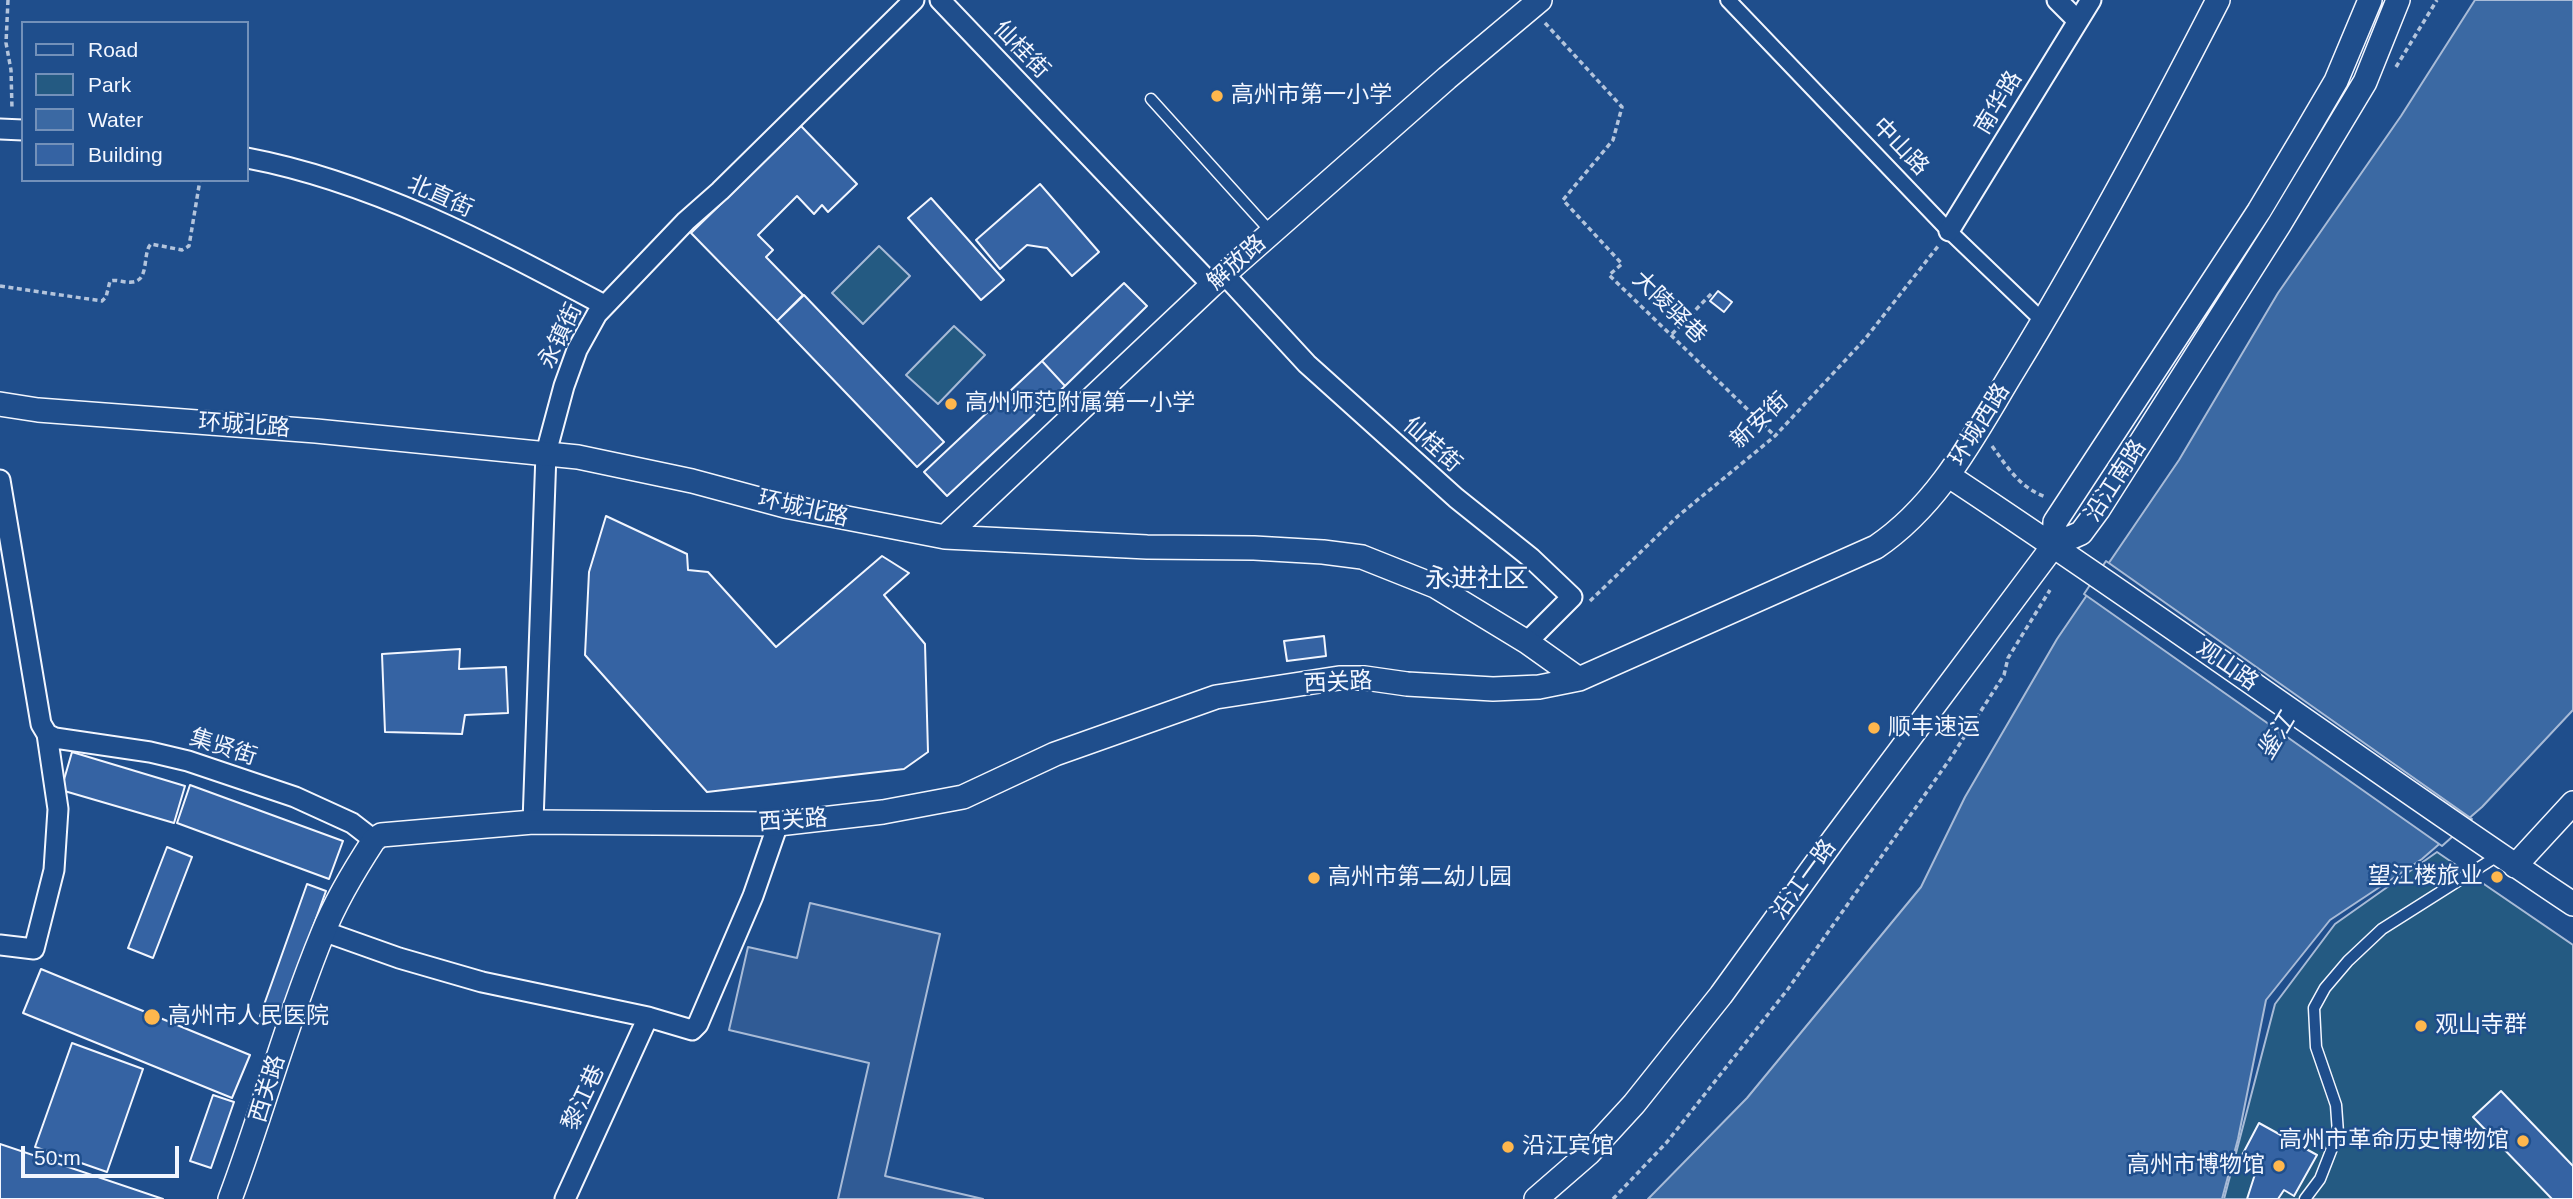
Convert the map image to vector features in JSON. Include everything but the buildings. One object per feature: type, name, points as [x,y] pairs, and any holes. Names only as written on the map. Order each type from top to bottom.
[{"type":"street","name":"永镇街","points":[[533,822],[546,453],[570,367],[590,325],[604,305],[686,221],[720,191],[914,0]]},
{"type":"street","name":"仙桂街","points":[[940,0],[1218,280],[1456,498],[1531,558],[1572,597]]},
{"type":"street","name":"中山路","points":[[1728,0],[1949,231],[2043,321]]},
{"type":"street","points":[[2057,0],[2078,21]]},
{"type":"street","name":"南华路","points":[[1949,231],[2091,0]]},
{"type":"street","name":"环城西路","points":[[1579,679],[1876,547],[1912,520],[1949,476],[2043,321],[2150,132],[2218,0]]},
{"type":"street","name":"沿江南路","points":[[2370,0],[2359,31],[2330,92],[2259,211],[2055,522],[2054,545],[2081,533],[2098,510],[2279,225],[2365,82],[2398,0]]},
{"type":"street","name":"解放路","points":[[945,537],[1218,280],[1535,4]]},
{"type":"street","name":"北直街","points":[[248,158],[317,174],[371,193],[498,248],[604,305]]},
{"type":"street","name":"环城北路","points":[[0,404],[38,410],[316,431],[604,461],[796,508],[945,537],[1147,547],[1254,548],[1362,557],[1435,586],[1527,642],[1579,679]]},
{"type":"street","name":"观山路","points":[[1949,476],[2054,545],[2573,904]]},
{"type":"street","points":[[0,481],[41,724],[47,734],[58,809],[54,870],[34,949],[0,945]]},
{"type":"street","name":"沿江一路","points":[[1536,1199],[1589,1153],[1634,1104],[1721,995],[2054,545]]},
{"type":"street","points":[[1527,642],[1572,597]]},
{"type":"street","name":"西关路","points":[[230,1199],[323,931],[345,887],[374,840],[391,833],[533,822],[778,824],[883,812],[963,797],[1055,754],[1216,697],[1339,678],[1493,689],[1539,687],[1579,679]]},
{"type":"street","name":"集贤街","points":[[47,734],[55,738],[150,752],[188,761],[295,797],[352,823],[374,840]]},
{"type":"street","points":[[2499,855],[2573,803]]},
{"type":"street","points":[[323,931],[399,958],[482,982],[648,1017],[689,1030],[696,1028],[753,896],[778,824]]},
{"type":"street","name":"黎江巷","points":[[565,1199],[648,1017]]},
{"type":"lane","points":[[1152,99],[1272,232]]},
{"type":"lane","points":[[2305,1199],[2320,1179],[2338,1133],[2336,1105],[2316,1047],[2314,1008],[2325,988],[2348,961],[2382,929],[2499,855]]},
{"type":"path","points":[[8,0],[6,43],[11,70],[11,129]]},
{"type":"path","name":"大陵驿巷","points":[[1535,4],[1622,107],[1613,141],[1563,200],[1622,264],[1609,275],[1775,436]]},
{"type":"path","points":[[0,286],[102,301],[106,297],[110,281],[139,280],[145,269],[147,249],[151,244],[182,250],[189,246],[200,182]]},
{"type":"path","name":"新安街","points":[[1572,597],[1586,606],[1678,516],[1775,436],[1865,339],[1949,231]]},
{"type":"path","points":[[1672,334],[1712,293]]},
{"type":"path","points":[[1978,428],[2010,472],[2026,487],[2051,499]]},
{"type":"path","points":[[1613,1199],[1667,1142],[1788,989],[1950,759],[2004,675],[2008,658],[2052,586]]},
{"type":"green space","points":[[879,246],[910,276],[863,324],[832,293]]},
{"type":"green space","points":[[954,326],[985,355],[938,404],[906,375]]},
{"type":"green space","points":[[2437,852],[2573,945],[2573,1199],[2224,1199],[2275,1004],[2335,924]]},
{"type":"shaded area","points":[[810,903],[940,934],[885,1176],[983,1199],[838,1199],[869,1063],[729,1030],[748,947],[797,958]]},
{"type":"water","name":"鉴江","points":[[2475,0],[2573,0],[2573,710],[2482,807],[2422,859],[2330,920],[2266,1000],[2238,1139],[2222,1199],[1648,1199],[1747,1098],[1921,887],[1965,797],[2057,639],[2179,460],[2278,293],[2401,116]]},
{"type":"pier","points":[[2106,561],[2472,819],[2442,846],[2084,594]]},
{"type":"place","name":"高州市第一小学","points":[[1217,96]]},
{"type":"place","name":"高州师范附属第一小学","points":[[951,404]]},
{"type":"place","name":"顺丰速运","points":[[1874,728]]},
{"type":"place","name":"望江楼旅业","points":[[2497,877]]},
{"type":"place","name":"高州市第二幼儿园","points":[[1314,878]]},
{"type":"place","name":"高州市人民医院","points":[[152,1017]]},
{"type":"place","name":"观山寺群","points":[[2421,1026]]},
{"type":"place","name":"高州市革命历史博物馆","points":[[2523,1141]]},
{"type":"place","name":"沿江宾馆","points":[[1508,1147]]},
{"type":"place","name":"高州市博物馆","points":[[2279,1166]]},
{"type":"district","name":"永进社区","points":[[1477,580]]}]
